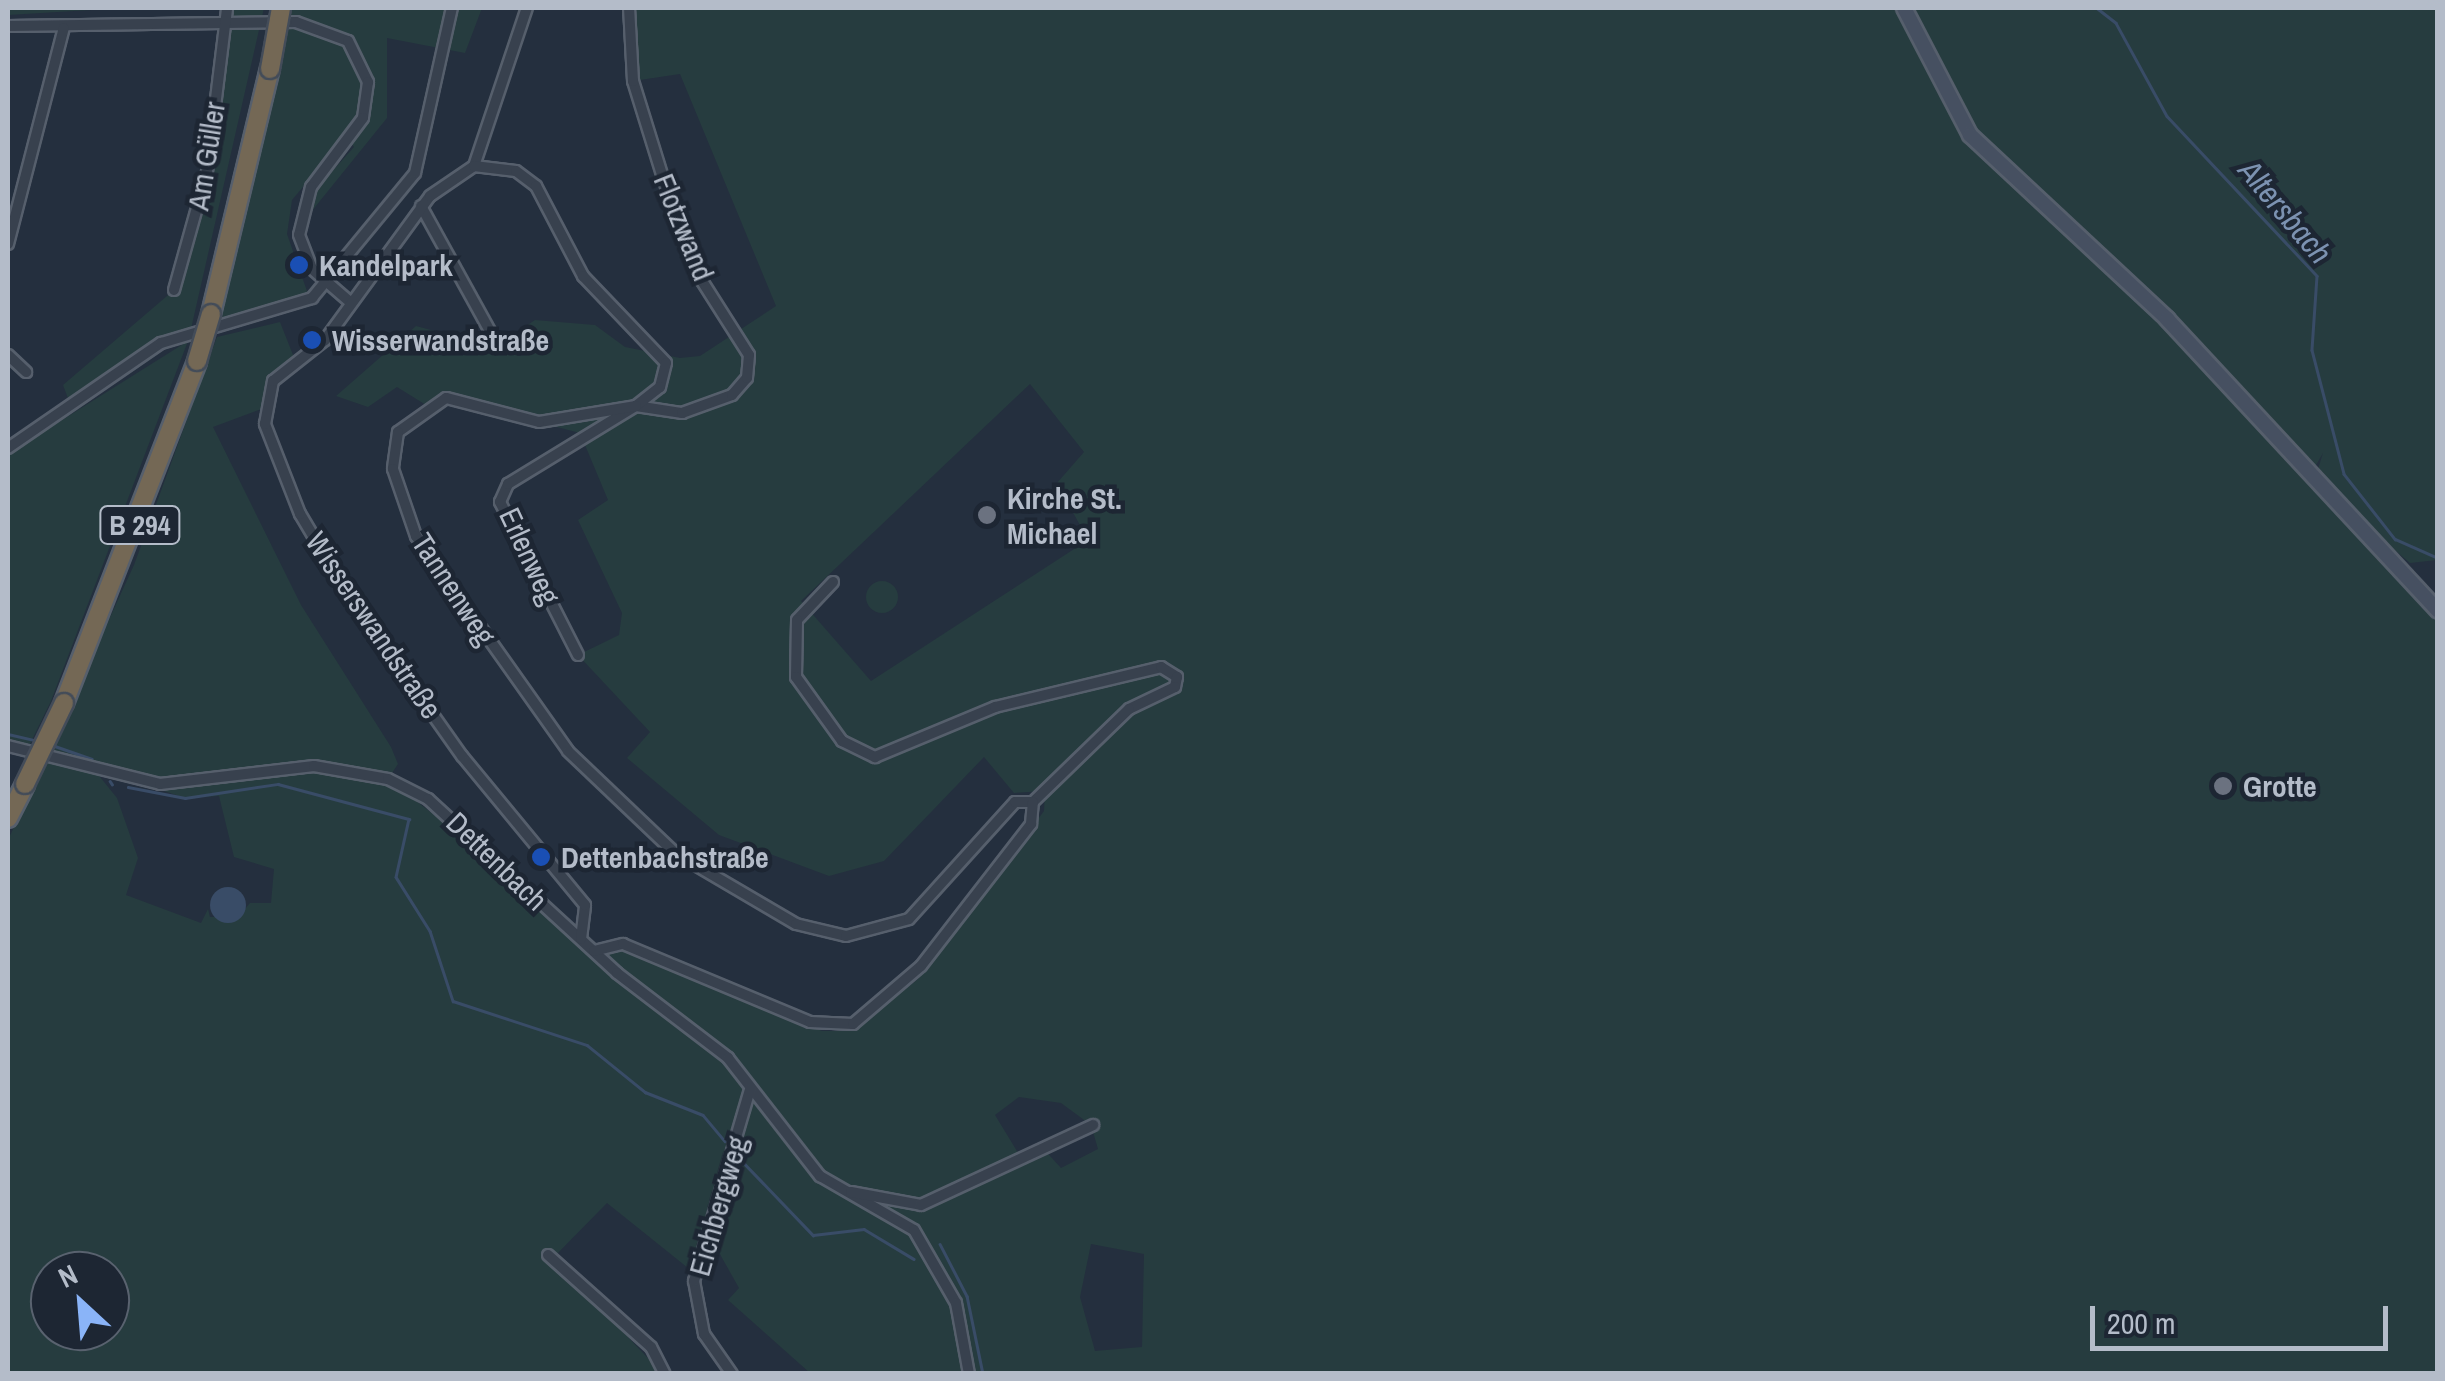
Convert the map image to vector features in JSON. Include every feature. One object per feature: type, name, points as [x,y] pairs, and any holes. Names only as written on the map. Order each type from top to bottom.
[{"type":"highway","name":"B 294","points":[[8,818],[64,704],[197,361],[270,69],[281,8]]},
{"type":"street","points":[[8,448],[161,343],[289,310],[326,283],[415,173],[452,8]]},
{"type":"street","points":[[8,26],[64,28],[226,14],[316,26],[348,41],[364,65],[364,118],[299,217],[302,248],[326,283],[350,302],[421,206],[474,166],[528,8]]},
{"type":"street","name":"Flotzwand","points":[[630,8],[633,81],[688,252],[749,355],[747,378],[732,395],[682,412],[636,406]]},
{"type":"street","points":[[1904,8],[1970,135],[2166,319],[2438,611]]},
{"type":"street","name":"Am Güller","points":[[174,290],[207,172],[226,14]]},
{"type":"street","points":[[8,244],[64,28]]},
{"type":"street","points":[[474,166],[516,172],[536,186],[583,276],[660,352],[666,375],[636,406]]},
{"type":"street","points":[[421,206],[494,338]]},
{"type":"street","name":"Wisserswandstraße","points":[[350,302],[325,340],[273,381],[264,408],[270,436],[300,514],[347,593],[472,768],[585,906],[581,939]]},
{"type":"street","points":[[8,355],[26,372]]},
{"type":"street","name":"Tannenweg","points":[[636,406],[538,422],[446,398],[408,417],[394,450],[396,484],[430,560],[536,709],[625,812],[746,897],[846,936],[908,918],[1014,802],[1033,802]]},
{"type":"street","name":"Erlenweg","points":[[578,655],[500,502],[534,462],[636,406]]},
{"type":"street","points":[[594,951],[624,944],[810,1022],[853,1024],[921,966],[1031,824],[1033,802],[1128,709],[1177,677],[1160,667],[995,706],[875,756],[842,741],[796,677],[797,620],[832,582]]},
{"type":"street","name":"Dettenbach","points":[[8,746],[160,784],[314,766],[398,783],[467,827],[594,951],[696,1030],[750,1089],[795,1151],[840,1190],[914,1230],[956,1302],[969,1374]]},
{"type":"street","name":"Eichbergweg","points":[[732,1374],[704,1334],[694,1281],[750,1089]]},
{"type":"street","points":[[840,1190],[921,1204],[1093,1124]]},
{"type":"street","points":[[548,1254],[651,1347],[665,1374]]},
{"type":"green space","points":[[8,8],[124,8],[8,15]]},
{"type":"green space","points":[[227,8],[264,8],[191,329],[69,401],[63,385],[174,290],[193,242]]},
{"type":"green space","points":[[292,8],[482,8],[465,53],[387,38],[387,118],[307,217],[311,195],[354,147],[346,136],[292,200],[287,234],[308,294],[221,320]]},
{"type":"green space","points":[[629,8],[2437,8],[2437,560],[2410,563],[2357,518],[2318,469],[2323,453],[2312,472],[2437,620],[2437,1373],[810,1373],[728,1300],[739,1288],[708,1233],[693,1272],[607,1203],[553,1258],[662,1373],[8,1374],[8,840],[134,565],[217,337],[280,322],[295,360],[264,408],[213,427],[301,605],[391,747],[398,764],[388,779],[502,868],[591,958],[622,949],[822,1031],[852,1031],[917,980],[1044,811],[1045,791],[1014,793],[984,757],[884,861],[829,876],[719,835],[627,758],[650,732],[578,655],[619,635],[622,613],[578,520],[608,500],[580,433],[446,398],[426,405],[397,387],[368,407],[336,396],[416,326],[495,347],[535,320],[595,325],[625,347],[680,358],[700,356],[776,306],[680,74],[633,81]],"holes":[[[1030,384],[1084,452],[1057,483],[1088,540],[871,681],[801,601]],[[92,767],[185,798],[219,796],[234,857],[274,869],[271,903],[250,903],[239,916],[210,917],[208,909],[201,923],[126,895],[138,858],[117,798]],[[1019,1097],[1061,1103],[1091,1125],[1098,1149],[1061,1168],[1040,1145],[1020,1156],[995,1115]],[[1091,1244],[1144,1254],[1142,1347],[1095,1351],[1080,1297]]]},
{"type":"green space","points":[[188,341],[51,701],[30,744],[8,740],[8,454]]},
{"type":"green space","points":[[882,581],[893,586],[898,597],[893,608],[882,613],[871,608],[866,597],[871,586]]},
{"type":"water","points":[[228,887],[241,892],[246,905],[241,918],[228,923],[215,918],[210,905],[215,892]]},
{"type":"waterway","name":"Altersbach","points":[[2097,8],[2116,23],[2167,116],[2317,276],[2312,350],[2344,474],[2395,539],[2438,558]]},
{"type":"waterway","points":[[8,734],[35,740]]},
{"type":"waterway","points":[[52,745],[92,759]]},
{"type":"waterway","points":[[128,787],[185,798],[278,784],[409,819],[396,877],[430,931],[453,1001],[587,1045],[645,1092],[703,1115],[725,1141]]},
{"type":"waterway","points":[[742,1161],[813,1235],[864,1229],[914,1259]]},
{"type":"waterway","points":[[940,1244],[967,1296],[983,1374]]},
{"type":"place","name":"Kandelpark","points":[[299,265]]},
{"type":"place","name":"Wisserwandstraße","points":[[312,340]]},
{"type":"place","name":"Kirche St. Michael","points":[[987,515]]},
{"type":"place","name":"Grotte","points":[[2223,786]]},
{"type":"place","name":"Dettenbachstraße","points":[[541,857]]}]
